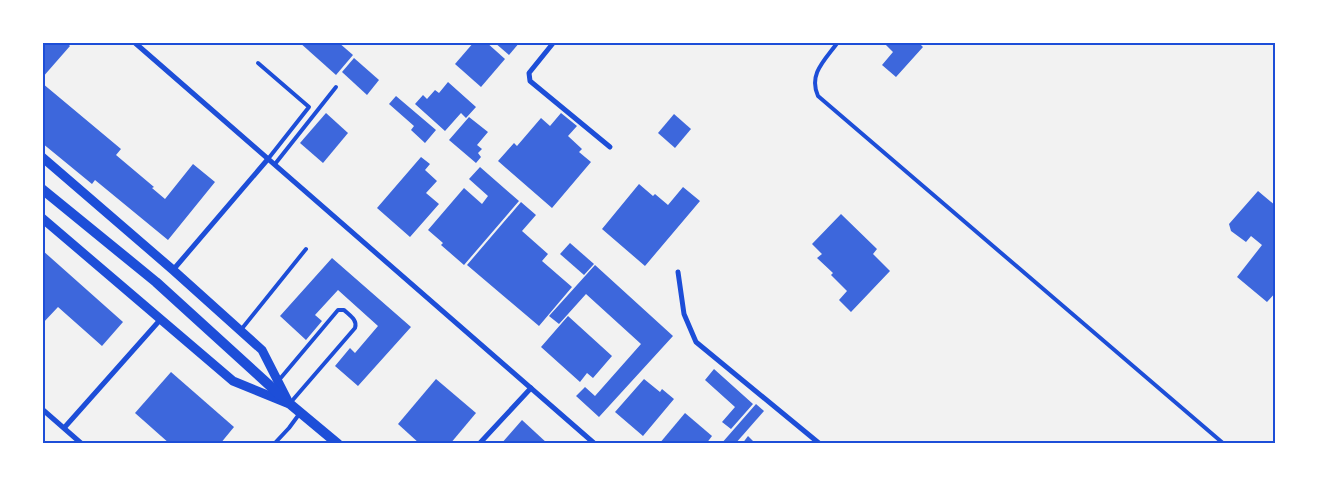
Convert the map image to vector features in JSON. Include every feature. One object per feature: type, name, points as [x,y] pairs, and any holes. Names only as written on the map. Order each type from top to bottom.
[{"type":"main road","points":[[42,188],[156,282],[334,442]]},
{"type":"street","points":[[134,42],[594,444]]},
{"type":"street","points":[[554,42],[529,73],[530,81],[610,146]]},
{"type":"street","points":[[42,157],[262,350],[290,404]]},
{"type":"street","points":[[173,270],[268,159]]},
{"type":"street","points":[[42,218],[233,382],[290,404]]},
{"type":"street","points":[[678,272],[684,314],[696,342],[820,444]]},
{"type":"street","points":[[64,428],[160,320]]},
{"type":"street","points":[[479,444],[531,388]]},
{"type":"street","points":[[42,409],[82,444]]},
{"type":"lane","points":[[838,42],[817,70],[815,89],[818,96],[1224,444]]},
{"type":"lane","points":[[258,62],[309,107],[268,159]]},
{"type":"lane","points":[[275,164],[336,87]]},
{"type":"lane","points":[[240,331],[306,249]]},
{"type":"lane","points":[[278,381],[338,310],[344,310],[355,320],[355,328],[290,404]]},
{"type":"lane","points":[[274,444],[300,413]]},
{"type":"building","points":[[42,42],[66,42],[70,46],[42,78]]},
{"type":"building","points":[[299,42],[338,42],[353,55],[336,75]]},
{"type":"building","points":[[474,42],[486,42],[505,59],[481,87],[455,64]]},
{"type":"building","points":[[494,42],[520,42],[509,55]]},
{"type":"building","points":[[883,42],[918,42],[923,47],[896,77],[882,65],[893,52]]},
{"type":"building","points":[[354,58],[379,80],[367,95],[342,72]]},
{"type":"building","points":[[448,82],[476,107],[466,118],[461,113],[445,131],[415,104],[423,95],[427,99],[435,90],[439,93]]},
{"type":"building","points":[[42,83],[121,149],[116,155],[154,187],[152,188],[165,199],[193,164],[215,182],[168,240],[95,180],[92,184],[42,143]]},
{"type":"building","points":[[396,96],[436,130],[425,143],[411,130],[414,126],[389,104]]},
{"type":"building","points":[[326,113],[348,133],[323,163],[300,143]]},
{"type":"building","points":[[561,113],[577,126],[568,136],[582,149],[579,152],[591,162],[552,208],[498,161],[514,143],[517,146],[541,118],[550,126]]},
{"type":"building","points":[[674,114],[691,129],[675,148],[658,133]]},
{"type":"building","points":[[469,117],[488,132],[477,145],[482,149],[478,153],[481,157],[476,163],[449,140]]},
{"type":"building","points":[[421,157],[430,164],[425,170],[437,181],[426,193],[439,204],[410,237],[377,208]]},
{"type":"building","points":[[480,167],[519,201],[464,265],[441,245],[443,243],[428,230],[464,188],[482,204],[488,196],[469,179]]},
{"type":"building","points":[[639,184],[653,196],[655,194],[668,205],[683,187],[700,201],[645,266],[602,229]]},
{"type":"building","points":[[1258,191],[1276,206],[1276,292],[1267,302],[1237,277],[1262,245],[1251,236],[1246,242],[1231,231],[1229,224]]},
{"type":"building","points":[[521,202],[536,215],[522,231],[548,254],[542,261],[572,287],[539,326],[467,265]]},
{"type":"building","points":[[841,214],[877,249],[873,254],[890,271],[851,312],[839,300],[847,291],[831,275],[833,273],[817,258],[822,254],[812,244]]},
{"type":"building","points":[[570,243],[594,264],[584,275],[560,254]]},
{"type":"building","points":[[42,250],[123,322],[102,346],[58,307],[42,324]]},
{"type":"building","points":[[332,258],[411,327],[358,386],[335,366],[350,348],[355,353],[378,326],[338,290],[315,315],[322,321],[306,340],[280,316]]},
{"type":"building","points":[[595,265],[673,336],[599,417],[576,396],[585,387],[595,396],[641,344],[586,294],[559,324],[549,316]]},
{"type":"building","points":[[568,316],[612,356],[593,378],[587,373],[580,382],[541,347]]},
{"type":"building","points":[[714,369],[753,404],[731,429],[722,422],[735,407],[705,380]]},
{"type":"building","points":[[171,372],[234,427],[220,444],[170,444],[135,413]]},
{"type":"building","points":[[436,379],[476,413],[450,444],[420,444],[398,424]]},
{"type":"building","points":[[644,379],[660,392],[662,389],[674,399],[643,436],[615,412]]},
{"type":"building","points":[[756,404],[764,411],[735,444],[721,444]]},
{"type":"building","points":[[685,413],[712,436],[706,444],[659,444]]},
{"type":"building","points":[[522,420],[548,444],[501,444]]},
{"type":"building","points":[[748,436],[756,444],[742,444]]}]
